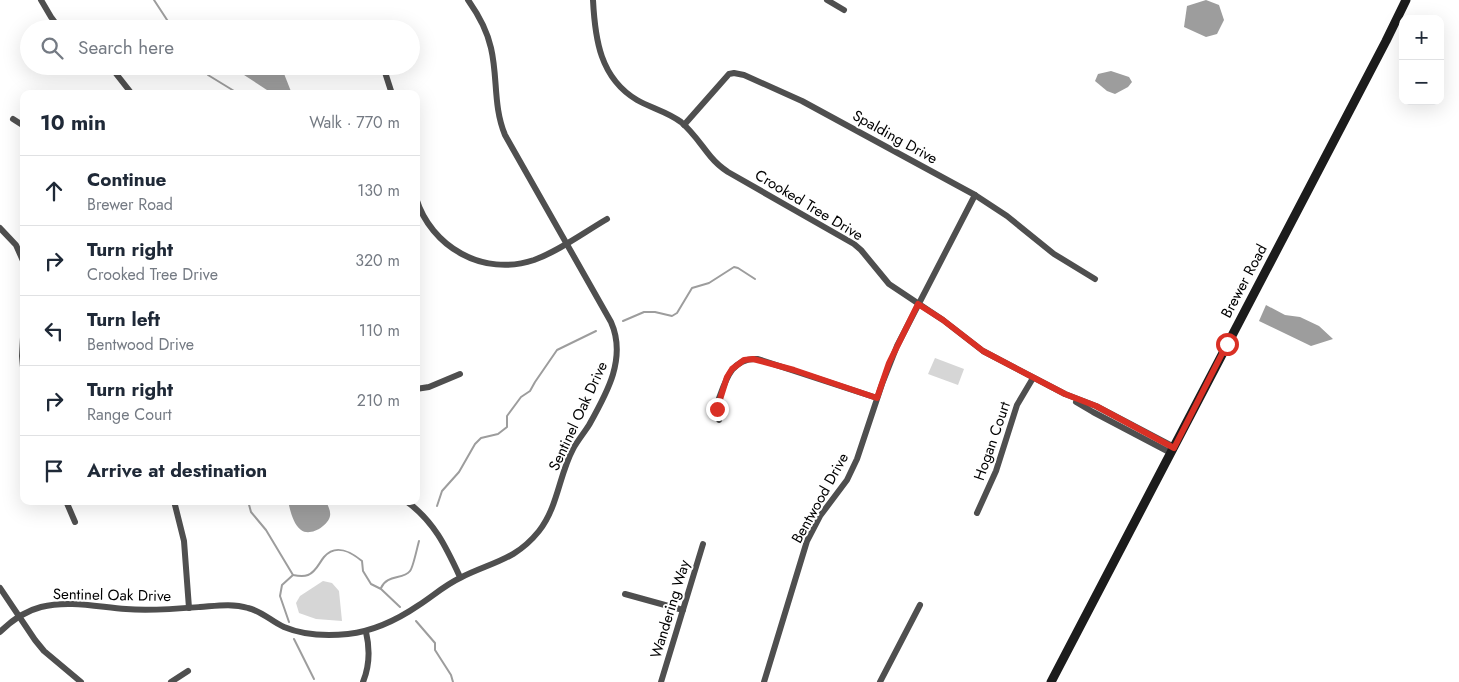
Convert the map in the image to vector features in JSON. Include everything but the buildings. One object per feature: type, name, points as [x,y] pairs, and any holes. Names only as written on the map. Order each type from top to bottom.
[{"type":"street","points":[[41,0],[53,20]]},
{"type":"street","name":"Sentinel Oak Drive","points":[[0,632],[18,617],[40,607],[63,604],[147,610],[224,605],[248,608],[284,627],[314,634],[336,635],[366,632],[390,622],[460,577],[506,559],[522,548],[538,532],[553,506],[571,452],[589,425],[614,374],[618,350],[614,329],[515,156],[503,130],[496,101],[491,49],[484,26],[468,0]]},
{"type":"street","name":"Crooked Tree Drive","points":[[593,0],[595,34],[598,48],[611,77],[635,99],[669,114],[684,125],[711,157],[728,172],[854,244],[889,284],[943,320],[983,351],[1065,394],[1096,406],[1172,450]]},
{"type":"street","points":[[827,0],[844,10]]},
{"type":"street","name":"Brewer Road","points":[[1051,682],[1406,0]]},
{"type":"street","name":"Spalding Drive","points":[[684,125],[729,74],[734,73],[786,92],[974,195],[1007,216],[1054,254],[1095,279]]},
{"type":"street","points":[[117,75],[129,90]]},
{"type":"street","points":[[386,75],[391,90]]},
{"type":"street","points":[[13,119],[20,123]]},
{"type":"street","name":"Bentwood Drive","points":[[764,682],[807,540],[820,516],[847,480],[857,459],[889,363],[974,195]]},
{"type":"street","points":[[420,207],[438,236],[459,253],[481,262],[498,264],[522,263],[540,258],[607,219]]},
{"type":"street","points":[[0,228],[16,245],[20,254]]},
{"type":"street","points":[[719,420],[717,404],[729,373],[739,362],[748,359],[758,359],[877,398]]},
{"type":"street","points":[[420,388],[429,387],[460,374]]},
{"type":"street","name":"Hogan Court","points":[[977,513],[996,471],[1017,405],[1033,378]]},
{"type":"street","points":[[68,505],[74,522]]},
{"type":"street","points":[[175,505],[184,541],[189,608]]},
{"type":"street","points":[[411,505],[425,517],[439,534],[460,577]]},
{"type":"street","name":"Wandering Way","points":[[662,682],[703,544]]},
{"type":"street","points":[[0,588],[18,617],[44,651],[81,682]]},
{"type":"street","points":[[625,594],[683,610]]},
{"type":"street","points":[[880,682],[920,605]]},
{"type":"street","points":[[363,682],[369,661],[369,643],[366,632]]},
{"type":"street","points":[[171,682],[188,671]]},
{"type":"shaded area","points":[[1206,0],[1219,5],[1224,20],[1217,34],[1206,37],[1184,27],[1187,6]]},
{"type":"shaded area","points":[[1111,71],[1129,77],[1132,82],[1128,87],[1115,94],[1107,91],[1095,81],[1098,74]]},
{"type":"shaded area","points":[[244,75],[285,75],[290,90],[267,90]]},
{"type":"shaded area","points":[[1266,305],[1285,315],[1300,317],[1319,326],[1333,339],[1311,346],[1259,321]]},
{"type":"shaded area","points":[[935,358],[964,369],[958,385],[928,374]]},
{"type":"shaded area","points":[[289,505],[328,505],[330,512],[329,520],[322,527],[309,532],[301,530],[292,517]]},
{"type":"shaded area","points":[[323,581],[332,583],[339,591],[342,621],[316,619],[299,613],[296,603],[300,596]]},
{"type":"waterway","points":[[154,0],[167,20]]},
{"type":"waterway","points":[[208,75],[232,90]]},
{"type":"waterway","points":[[623,321],[644,312],[655,312],[672,316],[677,313],[692,288],[709,283],[734,267],[755,279]]},
{"type":"waterway","points":[[437,506],[442,491],[459,472],[475,444],[481,438],[498,434],[507,427],[507,416],[521,397],[530,391],[557,350],[596,331]]},
{"type":"waterway","points":[[249,505],[251,512],[266,530],[293,575],[311,574],[329,553],[333,550],[343,550],[362,561],[363,571],[371,584],[381,589],[400,607]]},
{"type":"waterway","points":[[381,588],[387,581],[407,574],[410,571],[419,541]]},
{"type":"waterway","points":[[289,622],[280,596],[282,585],[293,575]]},
{"type":"waterway","points":[[416,621],[435,643],[435,650],[451,675],[453,682]]},
{"type":"waterway","points":[[294,639],[314,679]]},
{"type":"route","points":[[717,409],[717,404],[729,373],[739,362],[748,359],[758,359],[877,398],[889,363],[918,304],[928,309],[983,351],[1011,367],[1065,394],[1096,406],[1174,448],[1227,344]]}]
